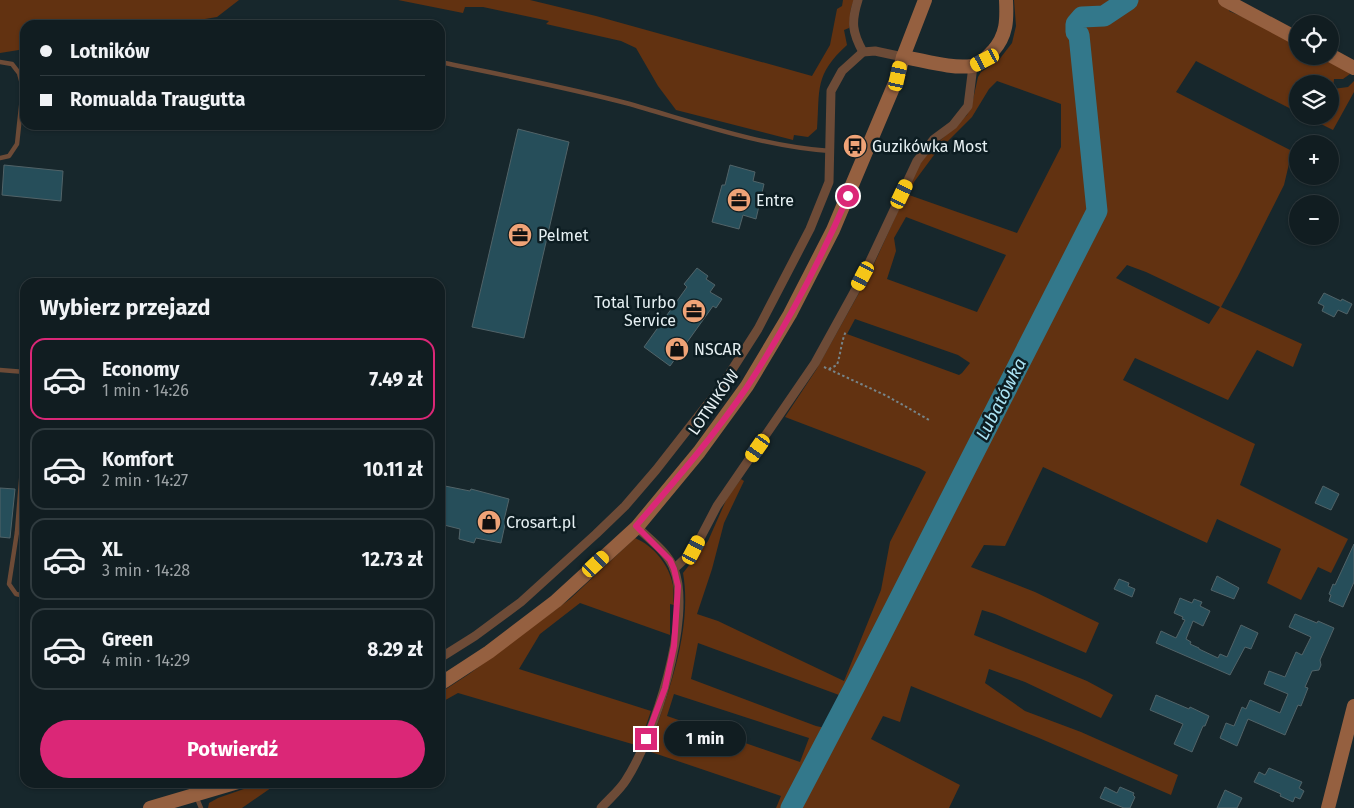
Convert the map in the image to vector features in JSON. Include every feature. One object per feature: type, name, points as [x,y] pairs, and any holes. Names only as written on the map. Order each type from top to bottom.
[{"type":"street","points":[[858,0],[853,29],[855,38],[863,52]]},
{"type":"street","name":"LOTNIKÓW","points":[[445,681],[490,652],[556,601],[636,526],[699,452],[747,386],[790,314],[834,230],[898,76],[902,57],[925,0]]},
{"type":"street","points":[[445,655],[475,636],[521,602],[625,506],[656,470],[721,387],[758,328],[810,229],[829,182],[832,91],[842,71],[863,52],[875,51],[949,66],[973,66],[985,60],[999,44],[1008,19],[1006,0]]},
{"type":"street","points":[[1225,0],[1289,34]]},
{"type":"street","points":[[1339,60],[1354,68]]},
{"type":"street","points":[[674,569],[694,550],[717,506],[815,363],[863,276],[917,161],[934,139],[953,125],[968,106],[973,66]]},
{"type":"street","points":[[601,808],[626,781],[640,756],[665,688],[674,646],[678,586],[674,569],[670,560],[636,526]]},
{"type":"street","points":[[1328,808],[1354,706]]},
{"type":"street","points":[[150,808],[218,788]]},
{"type":"lane","points":[[0,62],[12,64],[20,77]]},
{"type":"lane","points":[[445,63],[587,90],[761,142],[798,149],[830,151]]},
{"type":"lane","points":[[0,158],[9,156],[17,144],[20,116]]},
{"type":"lane","points":[[0,370],[20,372]]},
{"type":"lane","points":[[20,494],[17,532],[9,584],[16,594],[20,595]]},
{"type":"lane","points":[[195,795],[201,808]]},
{"type":"path","points":[[815,363],[887,396],[931,421]]},
{"type":"shaded area","points":[[0,0],[239,0],[217,17],[199,20],[20,20],[20,50],[0,53]]},
{"type":"shaded area","points":[[398,0],[530,0],[596,16],[812,76],[830,45],[837,9],[842,6],[843,0],[854,0],[851,8],[849,28],[844,30],[847,45],[829,65],[821,83],[817,129],[808,137],[794,135],[793,140],[676,110],[658,86],[636,48],[621,41],[546,24],[549,21],[483,7],[465,7],[463,13]]},
{"type":"shaded area","points":[[1014,0],[1231,0],[1229,11],[1257,23],[1289,41],[1289,65],[1339,65],[1350,74],[1343,79],[1339,79],[1339,75],[1289,75],[1289,108],[1196,61],[1176,92],[1289,149],[1289,164],[1284,185],[1221,307],[1302,344],[1293,367],[1257,350],[1228,400],[1135,358],[1123,380],[1255,444],[1240,485],[1348,539],[1331,573],[1318,567],[1301,600],[1267,583],[1281,549],[1217,519],[1207,543],[1043,467],[1005,546],[984,545],[971,567],[1035,592],[1099,623],[1086,653],[982,610],[974,635],[1087,681],[1113,695],[1101,718],[1025,682],[989,669],[985,683],[1025,711],[1081,732],[1178,775],[1171,795],[1039,738],[911,686],[900,722],[883,716],[871,739],[960,785],[949,808],[776,808],[781,796],[648,751],[670,686],[681,640],[685,595],[683,573],[708,541],[727,498],[741,479],[744,481],[724,523],[712,569],[697,614],[718,621],[844,681],[881,590],[890,542],[926,472],[785,417],[816,370],[869,275],[918,167],[929,151],[967,115],[981,72],[998,61],[1012,43],[1016,26]],"holes":[[[997,81],[1061,104],[1061,147],[1017,233],[909,195],[914,182],[934,155],[972,117],[989,89]],[[906,217],[1006,255],[977,312],[887,279],[896,251],[894,238]],[[1127,265],[1220,307],[1209,324],[1116,278]],[[855,319],[958,355],[970,363],[959,375],[847,334]],[[698,643],[839,695],[837,707],[825,728],[691,679]],[[674,694],[809,738],[800,762],[667,716]]]},
{"type":"shaded area","points":[[1354,81],[1354,92],[1339,119],[1339,88],[1348,87]]},
{"type":"shaded area","points":[[1323,125],[1336,125],[1333,130]]},
{"type":"shaded area","points":[[635,538],[654,551],[668,570],[673,588],[674,605],[670,604],[670,635],[580,603],[540,634],[519,669],[651,711],[639,746],[458,693],[445,700],[445,690],[570,599]]},
{"type":"shaded area","points":[[247,788],[271,788],[242,808],[208,808],[209,803]]},
{"type":"building","name":"Pelmet","points":[[518,129],[569,142],[524,338],[472,327]]},
{"type":"building","points":[[4,165],[63,171],[61,201],[2,195]]},
{"type":"building","name":"Entre","points":[[730,165],[755,172],[753,181],[764,184],[756,219],[743,215],[739,229],[712,222],[722,185],[725,185]]},
{"type":"building","points":[[697,268],[708,276],[706,279],[715,285],[710,292],[722,299],[716,308],[713,306],[670,366],[644,347],[687,287],[684,284]]},
{"type":"building","points":[[1324,293],[1352,304],[1347,314],[1338,310],[1334,317],[1322,311],[1324,306],[1318,303]]},
{"type":"building","points":[[445,486],[470,491],[471,489],[509,499],[501,543],[476,538],[474,543],[459,539],[460,529],[445,525]]},
{"type":"building","points":[[1323,486],[1339,494],[1331,510],[1315,503]]},
{"type":"building","points":[[0,488],[15,489],[10,538],[0,537]]},
{"type":"building","points":[[1354,544],[1354,582],[1343,607],[1329,601],[1331,595],[1329,594]]},
{"type":"building","points":[[1217,576],[1239,588],[1234,599],[1211,590]]},
{"type":"building","points":[[1119,579],[1129,583],[1128,586],[1135,589],[1132,597],[1114,589]]},
{"type":"building","points":[[1180,598],[1192,603],[1194,599],[1202,602],[1200,606],[1210,611],[1203,626],[1193,621],[1186,639],[1191,642],[1190,644],[1218,658],[1220,654],[1227,657],[1241,625],[1258,633],[1251,649],[1245,647],[1230,675],[1156,643],[1161,631],[1176,638],[1185,620],[1174,613]]},
{"type":"building","points":[[1295,614],[1334,628],[1320,660],[1319,670],[1312,671],[1305,687],[1308,688],[1301,706],[1298,705],[1285,735],[1248,719],[1237,746],[1220,738],[1226,723],[1234,726],[1242,707],[1246,709],[1250,700],[1280,713],[1288,694],[1264,684],[1269,671],[1285,677],[1296,652],[1302,655],[1311,637],[1289,627]]},
{"type":"building","points":[[1156,695],[1209,716],[1192,752],[1174,744],[1183,724],[1150,710]]},
{"type":"building","points":[[1269,768],[1302,782],[1299,788],[1304,791],[1300,799],[1295,797],[1293,802],[1280,796],[1281,794],[1254,782],[1259,772],[1265,775]]},
{"type":"building","points":[[1105,787],[1117,793],[1120,787],[1134,793],[1135,797],[1130,808],[1124,808],[1100,798]]},
{"type":"building","points":[[1225,790],[1242,798],[1237,808],[1217,808]]},
{"type":"waterway","name":"Lubatówka","points":[[791,808],[1097,211],[1079,35],[1076,32],[1076,24],[1082,17],[1104,16],[1128,0]]},
{"type":"place","name":"Guzikówka Most","points":[[855,146]]},
{"type":"place","name":"Entre","points":[[739,200]]},
{"type":"place","name":"Pelmet","points":[[520,235]]},
{"type":"place","name":"Total Turbo Service","points":[[694,311]]},
{"type":"place","name":"NSCAR","points":[[677,349]]},
{"type":"place","name":"Crosart.pl","points":[[489,522]]},
{"type":"route","points":[[646,739],[665,688],[674,646],[678,586],[670,560],[636,526],[699,452],[747,386],[790,314],[834,230],[848,196]]}]
